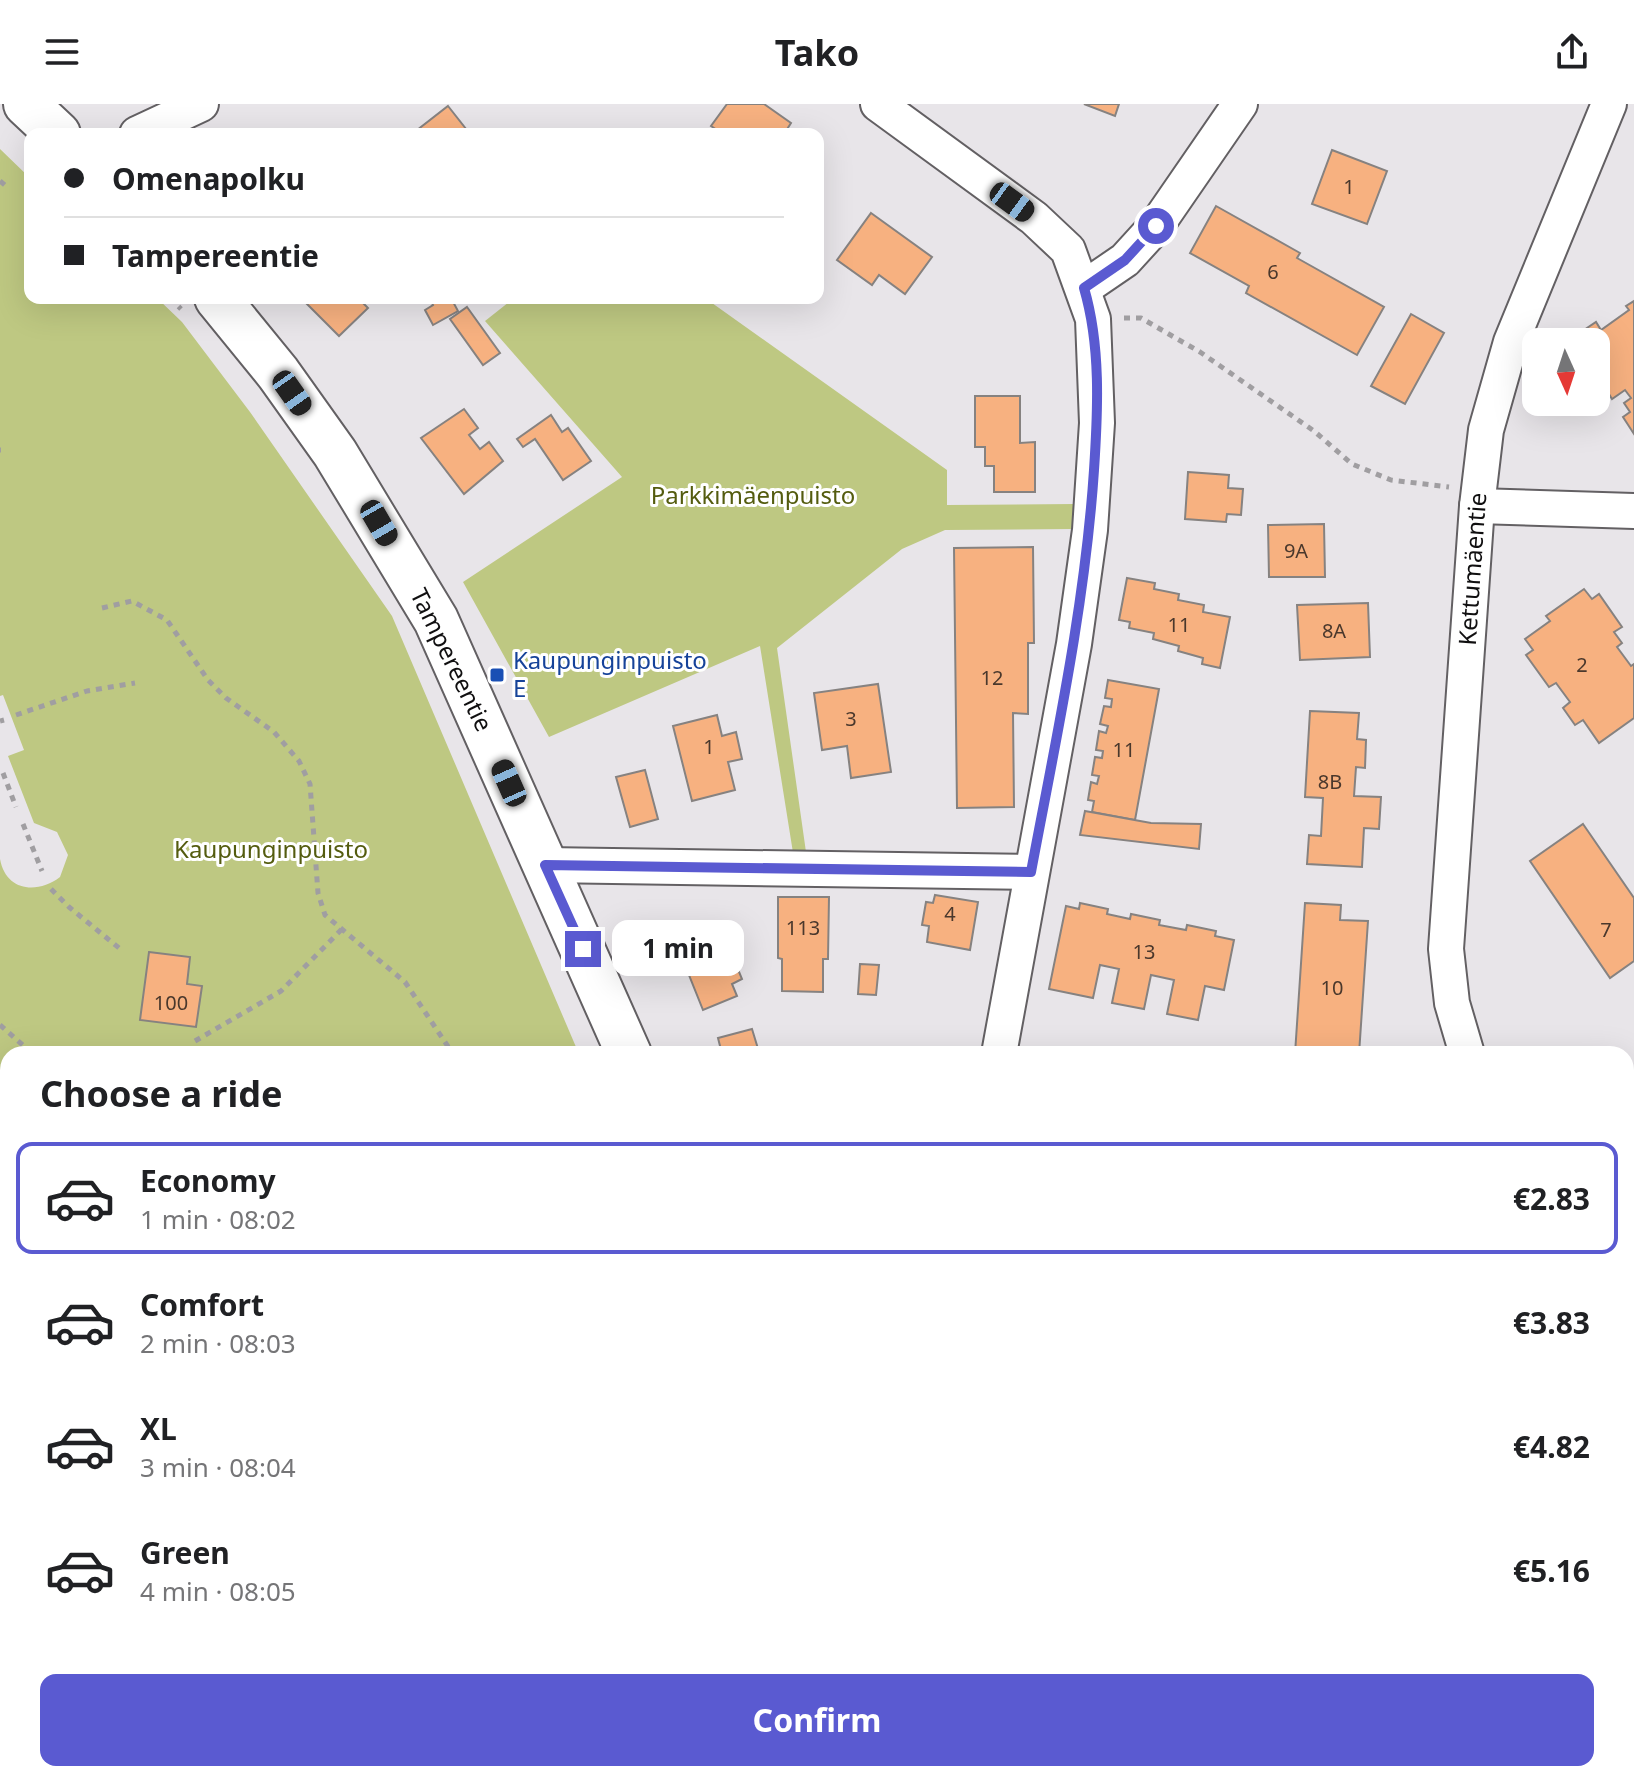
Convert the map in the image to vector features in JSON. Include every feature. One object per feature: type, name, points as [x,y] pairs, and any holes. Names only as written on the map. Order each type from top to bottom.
[{"type":"main road","points":[[26,104],[52,128]]},
{"type":"main road","name":"Tampereentie","points":[[203,307],[278,373],[335,453],[436,620],[625,1046]]},
{"type":"street","points":[[150,128],[201,104]]},
{"type":"street","points":[[878,104],[1034,218],[1068,250],[1088,304],[1097,423],[1090,530],[1074,644],[1000,1046]]},
{"type":"street","points":[[1088,304],[1156,226],[1240,104]]},
{"type":"street","name":"Kettumäentie","points":[[1465,1046],[1452,1003],[1446,949],[1464,497],[1511,342],[1609,104]]},
{"type":"street","points":[[1464,497],[1634,511]]},
{"type":"street","points":[[545,865],[1031,872]]},
{"type":"path","points":[[0,181],[6,186]]},
{"type":"path","points":[[1088,304],[1141,318],[1200,352],[1269,399],[1352,464],[1391,480],[1464,497]]},
{"type":"path","points":[[102,608],[132,601],[167,620],[208,680],[226,698],[274,732],[299,761],[310,784],[318,893],[325,915],[405,982],[448,1046]]},
{"type":"path","points":[[16,715],[87,691],[135,683]]},
{"type":"path","points":[[3,773],[16,807]]},
{"type":"path","points":[[23,824],[42,871]]},
{"type":"path","points":[[51,889],[119,948]]},
{"type":"path","points":[[195,1041],[281,991],[342,929]]},
{"type":"path","points":[[0,1025],[24,1046]]},
{"type":"green space","name":"Kaupunginpuisto","points":[[0,149],[24,172],[24,304],[163,304],[182,322],[250,412],[392,616],[576,1046],[0,1046],[0,859],[3,870],[16,884],[33,887],[60,877],[68,855],[57,832],[34,823],[8,756],[24,750],[3,695],[0,696]]},
{"type":"green space","name":"Parkkimäenpuisto","points":[[506,304],[713,304],[947,470],[947,505],[1075,504],[1074,529],[945,530],[902,549],[777,648],[807,859],[794,859],[760,646],[549,737],[463,582],[622,477],[485,321]]},
{"type":"building","points":[[727,104],[764,104],[791,123],[788,128],[711,126]]},
{"type":"building","points":[[1084,104],[1119,104],[1115,116]]},
{"type":"building","points":[[448,106],[465,128],[420,128]]},
{"type":"building","points":[[1332,150],[1387,171],[1367,224],[1312,204]]},
{"type":"building","points":[[1216,206],[1300,253],[1297,258],[1384,307],[1357,355],[1246,293],[1249,286],[1190,253]]},
{"type":"building","points":[[871,213],[932,257],[905,294],[879,275],[872,285],[837,260]]},
{"type":"building","points":[[1634,301],[1634,434],[1623,417],[1630,412],[1624,403],[1631,398],[1625,390],[1612,399],[1610,396],[1610,328],[1604,328],[1629,310],[1626,306]]},
{"type":"building","points":[[307,304],[364,304],[368,308],[339,336]]},
{"type":"building","points":[[454,304],[458,311],[433,325],[425,310],[433,305]]},
{"type":"building","points":[[467,307],[500,353],[483,365],[450,319]]},
{"type":"building","points":[[1411,314],[1444,333],[1405,404],[1371,386]]},
{"type":"building","points":[[975,396],[1020,396],[1020,443],[1035,442],[1035,492],[994,492],[994,466],[985,466],[985,447],[975,447]]},
{"type":"building","points":[[464,409],[478,428],[469,435],[480,449],[489,442],[503,461],[464,494],[421,438]]},
{"type":"building","points":[[551,415],[562,432],[568,428],[591,461],[563,480],[535,439],[523,447],[517,439]]},
{"type":"building","points":[[1188,472],[1229,475],[1228,488],[1243,489],[1241,515],[1227,514],[1226,522],[1185,519]]},
{"type":"building","points":[[1324,524],[1325,577],[1269,577],[1268,525]]},
{"type":"building","points":[[1033,547],[1034,643],[1028,643],[1028,714],[1013,713],[1014,807],[957,808],[954,548]]},
{"type":"building","points":[[1127,578],[1155,583],[1154,589],[1179,594],[1178,600],[1204,605],[1203,612],[1230,617],[1220,668],[1202,664],[1203,658],[1178,651],[1179,646],[1153,639],[1154,633],[1129,628],[1130,622],[1119,620]]},
{"type":"building","points":[[1584,589],[1592,599],[1599,594],[1622,627],[1614,632],[1622,643],[1617,647],[1631,666],[1634,664],[1634,718],[1599,743],[1583,720],[1575,725],[1563,708],[1570,702],[1556,683],[1549,687],[1526,655],[1533,650],[1525,639],[1550,621],[1546,616]]},
{"type":"building","points":[[1368,603],[1370,657],[1300,660],[1297,605]]},
{"type":"building","points":[[1108,680],[1159,689],[1135,820],[1092,812],[1094,801],[1088,800],[1091,782],[1097,784],[1099,776],[1092,775],[1095,757],[1102,758],[1103,751],[1096,750],[1099,731],[1106,733],[1108,726],[1100,724],[1104,706],[1111,707],[1112,699],[1105,698]]},
{"type":"building","points":[[878,684],[891,772],[851,778],[847,746],[822,750],[814,693]]},
{"type":"building","points":[[1310,711],[1359,713],[1357,739],[1366,740],[1365,768],[1356,767],[1354,796],[1381,797],[1379,829],[1364,828],[1362,867],[1307,864],[1309,835],[1321,836],[1323,798],[1305,797]]},
{"type":"building","points":[[717,715],[722,736],[736,732],[742,759],[728,762],[735,790],[692,801],[673,726]]},
{"type":"building","points":[[645,770],[658,819],[630,827],[616,777]]},
{"type":"building","points":[[1085,811],[1151,823],[1201,824],[1199,849],[1080,835]]},
{"type":"building","points":[[1583,824],[1634,898],[1634,961],[1610,978],[1530,861]]},
{"type":"building","points":[[935,895],[978,902],[970,950],[927,942],[929,926],[922,925],[926,902],[933,903]]},
{"type":"building","points":[[778,897],[829,897],[828,959],[823,959],[823,992],[782,991],[782,959],[778,958]]},
{"type":"building","points":[[1080,903],[1108,909],[1107,914],[1130,919],[1131,914],[1160,920],[1159,925],[1186,930],[1187,925],[1216,931],[1215,936],[1234,940],[1224,990],[1205,986],[1198,1020],[1167,1014],[1174,980],[1151,975],[1144,1009],[1112,1003],[1119,969],[1100,965],[1093,998],[1049,989],[1066,906],[1079,909]]},
{"type":"building","points":[[1305,903],[1341,905],[1340,920],[1368,921],[1360,1046],[1296,1046]]},
{"type":"building","points":[[149,952],[190,957],[187,984],[202,986],[196,1027],[140,1020]]},
{"type":"building","points":[[719,952],[725,966],[735,962],[742,979],[732,984],[737,996],[703,1010],[685,965]]},
{"type":"building","points":[[860,964],[879,965],[876,995],[858,994]]},
{"type":"building","points":[[752,1029],[757,1046],[720,1046],[718,1038]]},
{"type":"place","name":"Kaupunginpuisto E","points":[[497,675]]},
{"type":"route","points":[[583,949],[545,865],[1031,872],[1074,644],[1090,530],[1097,423],[1093,319],[1084,288],[1125,260],[1156,226]]}]
